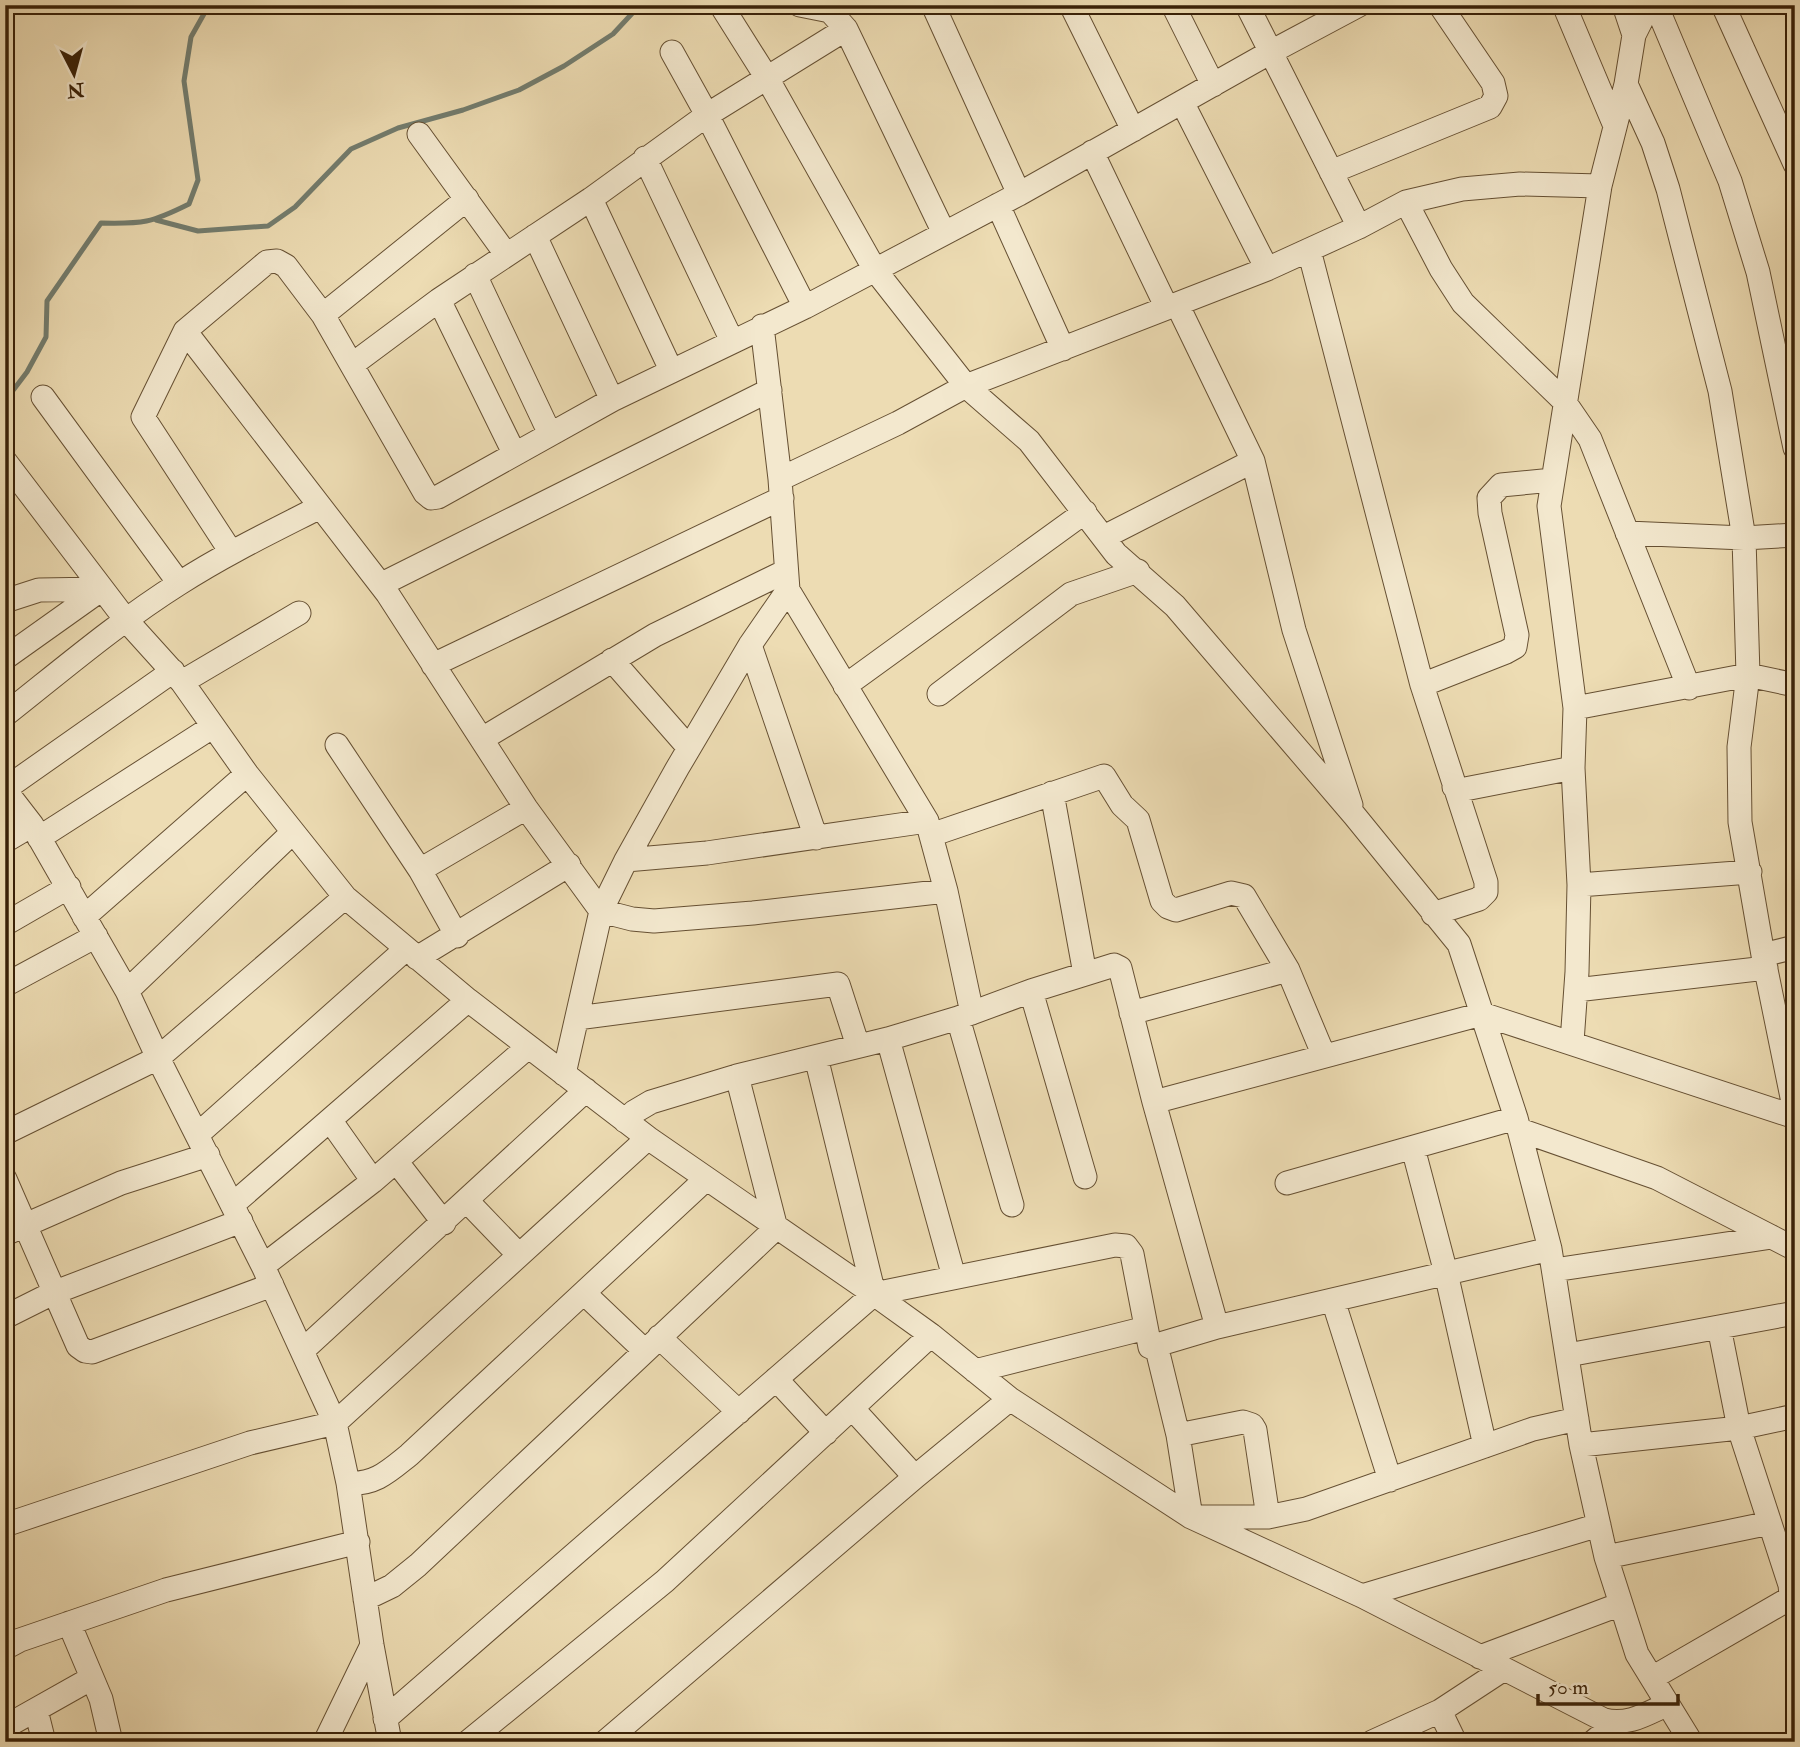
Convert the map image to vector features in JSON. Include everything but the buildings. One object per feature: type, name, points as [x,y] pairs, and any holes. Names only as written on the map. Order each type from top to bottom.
[{"type":"street","points":[[722,5],[767,78],[875,270],[966,386],[1029,441],[1116,554],[1175,606],[1354,815],[1459,944],[1518,1124],[1552,1259],[1581,1445],[1606,1557],[1637,1654],[1691,1742]]},
{"type":"street","points":[[800,5],[839,12]]},
{"type":"street","points":[[933,5],[1019,194]]},
{"type":"street","points":[[1071,5],[1133,130]]},
{"type":"street","points":[[1173,5],[1213,85]]},
{"type":"street","points":[[1247,5],[1359,227]]},
{"type":"street","points":[[231,552],[143,417],[185,331],[267,262],[277,261],[286,266],[323,315],[425,493],[431,498],[438,497],[612,400],[805,307],[1019,194],[1213,85],[1335,11],[1359,5]]},
{"type":"street","points":[[1331,172],[1490,107],[1496,96],[1493,83],[1440,5]]},
{"type":"street","points":[[1564,5],[1615,126]]},
{"type":"street","points":[[1624,5],[1634,35]]},
{"type":"street","points":[[1572,1042],[1579,885],[1573,768],[1575,708],[1549,506],[1600,186],[1626,84],[1634,35],[1649,5]]},
{"type":"street","points":[[1656,5],[1730,181],[1758,272],[1795,448]]},
{"type":"street","points":[[1723,5],[1795,164]]},
{"type":"street","points":[[353,364],[475,275],[591,199],[707,115],[767,78],[839,12]]},
{"type":"street","points":[[839,12],[944,233]]},
{"type":"street","points":[[672,52],[805,307]]},
{"type":"street","points":[[1626,84],[1653,143],[1720,391],[1744,538],[1748,675],[1740,747],[1740,822],[1764,961],[1795,1112]]},
{"type":"street","points":[[1182,102],[1267,269]]},
{"type":"street","points":[[419,134],[506,254]]},
{"type":"street","points":[[1092,152],[1253,461],[1294,630],[1354,815]]},
{"type":"street","points":[[645,158],[732,341]]},
{"type":"street","points":[[433,665],[781,488],[966,386],[1267,269],[1359,227],[1406,202],[1462,189],[1520,184],[1600,186]]},
{"type":"street","points":[[323,315],[467,199]]},
{"type":"street","points":[[591,199],[670,370]]},
{"type":"street","points":[[1406,202],[1441,269],[1463,303],[1564,401],[1590,439],[1689,688]]},
{"type":"street","points":[[998,205],[1063,349]]},
{"type":"street","points":[[535,236],[612,400]]},
{"type":"street","points":[[1309,250],[1422,685],[1486,882],[1486,892],[1479,898],[1433,914]]},
{"type":"street","points":[[475,275],[550,433]]},
{"type":"street","points":[[439,300],[514,453]]},
{"type":"street","points":[[762,326],[781,488],[787,580],[845,686],[929,828],[946,891],[965,1015],[1012,1205]]},
{"type":"street","points":[[185,331],[387,593],[526,808],[601,911],[632,919],[654,920],[753,914],[946,891]]},
{"type":"street","points":[[387,593],[385,586],[388,581],[770,390]]},
{"type":"street","points":[[43,397],[180,583]]},
{"type":"street","points":[[5,461],[102,589],[178,677],[247,774],[345,897],[468,1000],[625,1121],[931,1335],[1010,1399],[1191,1517],[1362,1596],[1604,1720],[1629,1722],[1668,1704]]},
{"type":"street","points":[[1104,537],[1253,461]]},
{"type":"street","points":[[1422,685],[1515,647],[1517,635],[1489,498],[1501,485],[1553,480]]},
{"type":"street","points":[[5,715],[127,620],[180,583],[231,552],[320,507]]},
{"type":"street","points":[[845,686],[1085,512]]},
{"type":"street","points":[[1627,533],[1744,538],[1795,535]]},
{"type":"street","points":[[939,694],[1071,594],[1138,571]]},
{"type":"street","points":[[564,1074],[601,911],[689,747],[787,580]]},
{"type":"street","points":[[482,739],[654,635],[787,580]]},
{"type":"street","points":[[5,601],[39,590],[102,589]]},
{"type":"street","points":[[5,658],[102,589]]},
{"type":"street","points":[[299,613],[178,677],[5,790],[36,832],[128,991],[158,1058],[268,1276],[335,1423],[358,1542],[387,1731]]},
{"type":"street","points":[[750,645],[816,838]]},
{"type":"street","points":[[612,660],[689,747]]},
{"type":"street","points":[[1575,708],[1748,675],[1795,685]]},
{"type":"street","points":[[5,841],[36,832],[212,727]]},
{"type":"street","points":[[337,745],[420,870],[457,936]]},
{"type":"street","points":[[1454,787],[1465,789],[1573,768]]},
{"type":"street","points":[[5,985],[90,927],[247,774]]},
{"type":"street","points":[[626,860],[929,828],[1052,793],[1100,776],[1107,778],[1116,797],[1138,820],[1162,901],[1168,907],[1176,910],[1231,893],[1244,896],[1288,970],[1324,1056]]},
{"type":"street","points":[[1052,793],[1085,974]]},
{"type":"street","points":[[420,870],[526,808]]},
{"type":"street","points":[[128,991],[292,833]]},
{"type":"street","points":[[15,1229],[202,1145],[412,954],[457,936],[569,865]]},
{"type":"street","points":[[1579,885],[1749,872]]},
{"type":"street","points":[[5,924],[69,887]]},
{"type":"street","points":[[5,1133],[158,1058],[345,897]]},
{"type":"street","points":[[1576,990],[1764,961],[1795,947]]},
{"type":"street","points":[[625,1121],[651,1102],[737,1076],[888,1038],[1114,965],[1120,968],[1154,1102],[1217,1327]]},
{"type":"street","points":[[1131,1013],[1288,970]]},
{"type":"street","points":[[577,1018],[838,984],[858,1046]]},
{"type":"street","points":[[1031,991],[1085,1177]]},
{"type":"street","points":[[5,1317],[53,1293],[236,1213],[330,1120],[468,1000]]},
{"type":"street","points":[[1154,1102],[1482,1014],[1795,1117]]},
{"type":"street","points":[[888,1038],[954,1277]]},
{"type":"street","points":[[5,1180],[15,1229],[53,1293],[78,1346],[92,1352],[268,1276],[528,1046]]},
{"type":"street","points":[[816,1056],[874,1294]]},
{"type":"street","points":[[737,1076],[776,1228]]},
{"type":"street","points":[[302,1351],[586,1090]]},
{"type":"street","points":[[330,1120],[373,1181]]},
{"type":"street","points":[[1287,1183],[1413,1148],[1518,1124],[1657,1178],[1795,1250]]},
{"type":"street","points":[[5,1525],[250,1443],[335,1423],[648,1138]]},
{"type":"street","points":[[1413,1148],[1446,1273],[1485,1446]]},
{"type":"street","points":[[396,1161],[444,1223]]},
{"type":"street","points":[[348,1483],[365,1484],[385,1474],[410,1455],[706,1178]]},
{"type":"street","points":[[467,1201],[519,1255]]},
{"type":"street","points":[[365,1599],[392,1586],[418,1565],[776,1228]]},
{"type":"street","points":[[975,1371],[1151,1336],[1217,1327],[1446,1273],[1552,1259],[1772,1237]]},
{"type":"street","points":[[387,1731],[739,1412],[874,1294],[1115,1245],[1126,1246],[1132,1254],[1178,1435],[1191,1517]]},
{"type":"street","points":[[584,1293],[739,1412]]},
{"type":"street","points":[[1333,1300],[1390,1480]]},
{"type":"street","points":[[1568,1354],[1795,1313]]},
{"type":"street","points":[[1652,1678],[1787,1600],[1790,1595],[1790,1585],[1739,1428],[1719,1327]]},
{"type":"street","points":[[483,1738],[665,1581],[931,1335]]},
{"type":"street","points":[[776,1380],[826,1433]]},
{"type":"street","points":[[605,1742],[1010,1399]]},
{"type":"street","points":[[852,1408],[915,1477]]},
{"type":"street","points":[[1581,1445],[1739,1428],[1795,1416]]},
{"type":"street","points":[[1191,1517],[1268,1517],[1306,1509],[1533,1429],[1577,1419]]},
{"type":"street","points":[[1178,1435],[1243,1422],[1252,1425],[1268,1517]]},
{"type":"street","points":[[1606,1557],[1770,1523]]},
{"type":"street","points":[[1362,1596],[1599,1525]]},
{"type":"street","points":[[5,1648],[20,1640],[166,1590],[358,1542]]},
{"type":"street","points":[[1480,1657],[1621,1604]]},
{"type":"street","points":[[69,1623],[101,1699],[111,1742]]},
{"type":"street","points":[[325,1742],[372,1644]]},
{"type":"street","points":[[1372,1742],[1440,1710],[1504,1669]]},
{"type":"street","points":[[5,1727],[92,1678]]},
{"type":"street","points":[[36,1710],[44,1742]]},
{"type":"street","points":[[1440,1710],[1455,1742]]},
{"type":"street","points":[[1593,1742],[1616,1723]]},
{"type":"waterway","points":[[5,401],[27,372],[46,337],[47,301],[101,223],[146,221],[189,204],[198,180],[184,81],[191,37],[209,5]]},
{"type":"waterway","points":[[156,220],[198,231],[268,226],[295,207],[351,149],[398,128],[463,110],[519,90],[564,66],[613,34],[640,5]]}]
